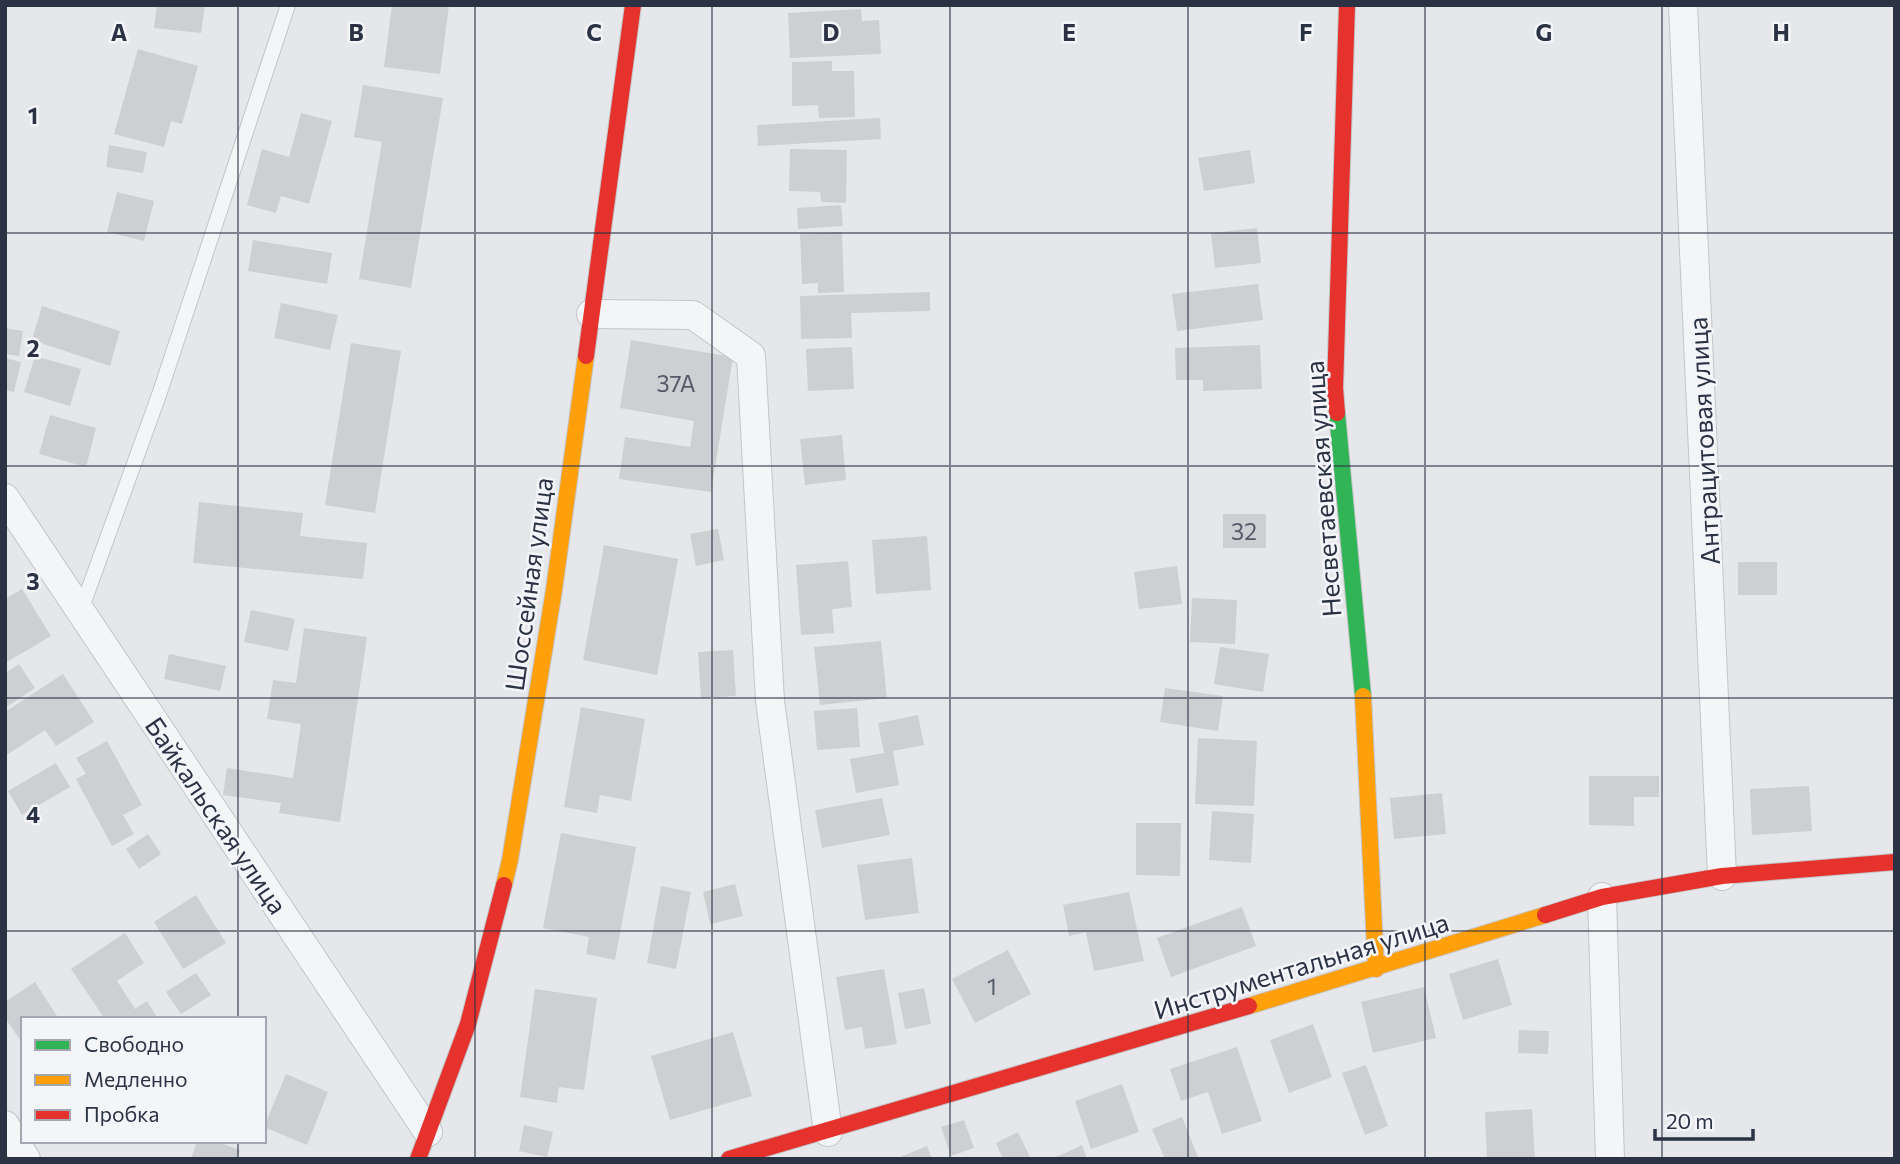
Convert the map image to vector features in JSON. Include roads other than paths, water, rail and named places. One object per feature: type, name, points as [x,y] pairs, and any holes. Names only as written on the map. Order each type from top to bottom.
[{"type":"street","name":"Шоссейная улица","points":[[418,1159],[468,1024],[509,860],[554,590],[633,5]]},
{"type":"street","name":"Несветаевская улица","points":[[1347,5],[1335,387],[1362,677],[1376,969]]},
{"type":"street","name":"Антрацитовая улица","points":[[1684,5],[1722,876]]},
{"type":"street","points":[[591,313],[693,316],[751,356],[771,701],[828,1132]]},
{"type":"street","name":"Байкальская улица","points":[[5,498],[428,1132]]},
{"type":"street","name":"Инструментальная улица","points":[[729,1159],[1376,969],[1602,897],[1722,876],[1895,862]]},
{"type":"street","points":[[1602,897],[1610,1159]]},
{"type":"street","points":[[5,1125],[26,1159]]},
{"type":"lane","points":[[81,612],[159,395],[288,5]]}]
